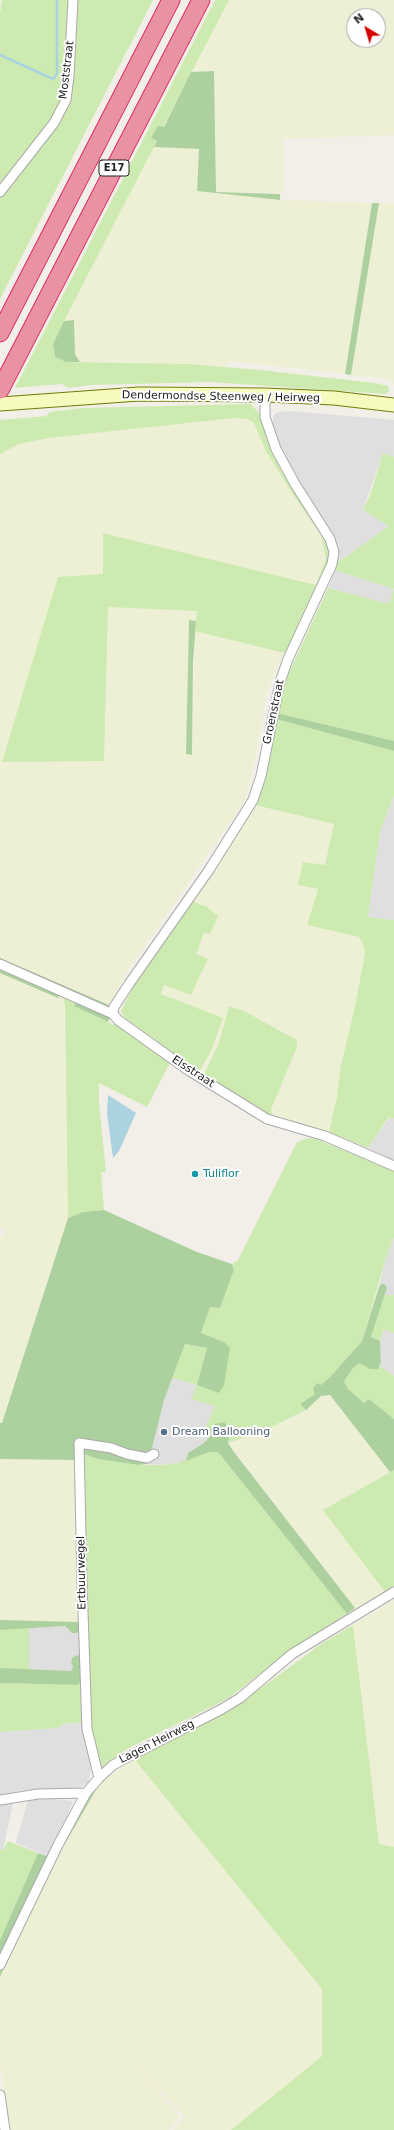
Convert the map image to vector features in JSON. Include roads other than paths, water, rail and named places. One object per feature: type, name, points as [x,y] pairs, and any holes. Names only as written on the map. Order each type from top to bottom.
[{"type":"highway","name":"E17","points":[[0,333],[171,0]]},
{"type":"highway","name":"E17","points":[[0,390],[201,0]]},
{"type":"main road","name":"Dendermondse Steenweg / Heirweg","points":[[0,404],[139,394],[265,395],[334,398],[394,405]]},
{"type":"street","name":"Moststraat","points":[[0,192],[54,123],[66,100],[73,0]]},
{"type":"street","name":"Groenstraat","points":[[113,1014],[114,1007],[129,984],[209,870],[253,800],[261,776],[280,682],[288,659],[332,564],[334,552],[330,539],[295,484],[276,449],[265,417],[265,395]]},
{"type":"street","name":"Elsstraat","points":[[0,964],[113,1014],[118,1020],[188,1070],[267,1119],[325,1136],[394,1166]]},
{"type":"street","name":"Ertbuurwegel","points":[[99,1778],[87,1728],[82,1583],[80,1443],[111,1448],[126,1454],[147,1458],[154,1454]]},
{"type":"street","name":"Lagen Heirweg","points":[[0,1965],[32,1897],[86,1793],[99,1778],[113,1766],[130,1756],[222,1709],[240,1698],[292,1654],[394,1592]]},
{"type":"street","points":[[0,1800],[38,1794],[86,1793]]},
{"type":"street","points":[[0,2095],[5,2130]]},
{"type":"water","points":[[108,1095],[136,1113],[119,1151],[113,1158],[107,1113]]},
{"type":"waterway","points":[[0,55],[53,79],[57,74],[57,0]]},
{"type":"place","name":"Tuliflor","points":[[195,1174]]},
{"type":"place","name":"Dream Ballooning","points":[[164,1432]]}]
